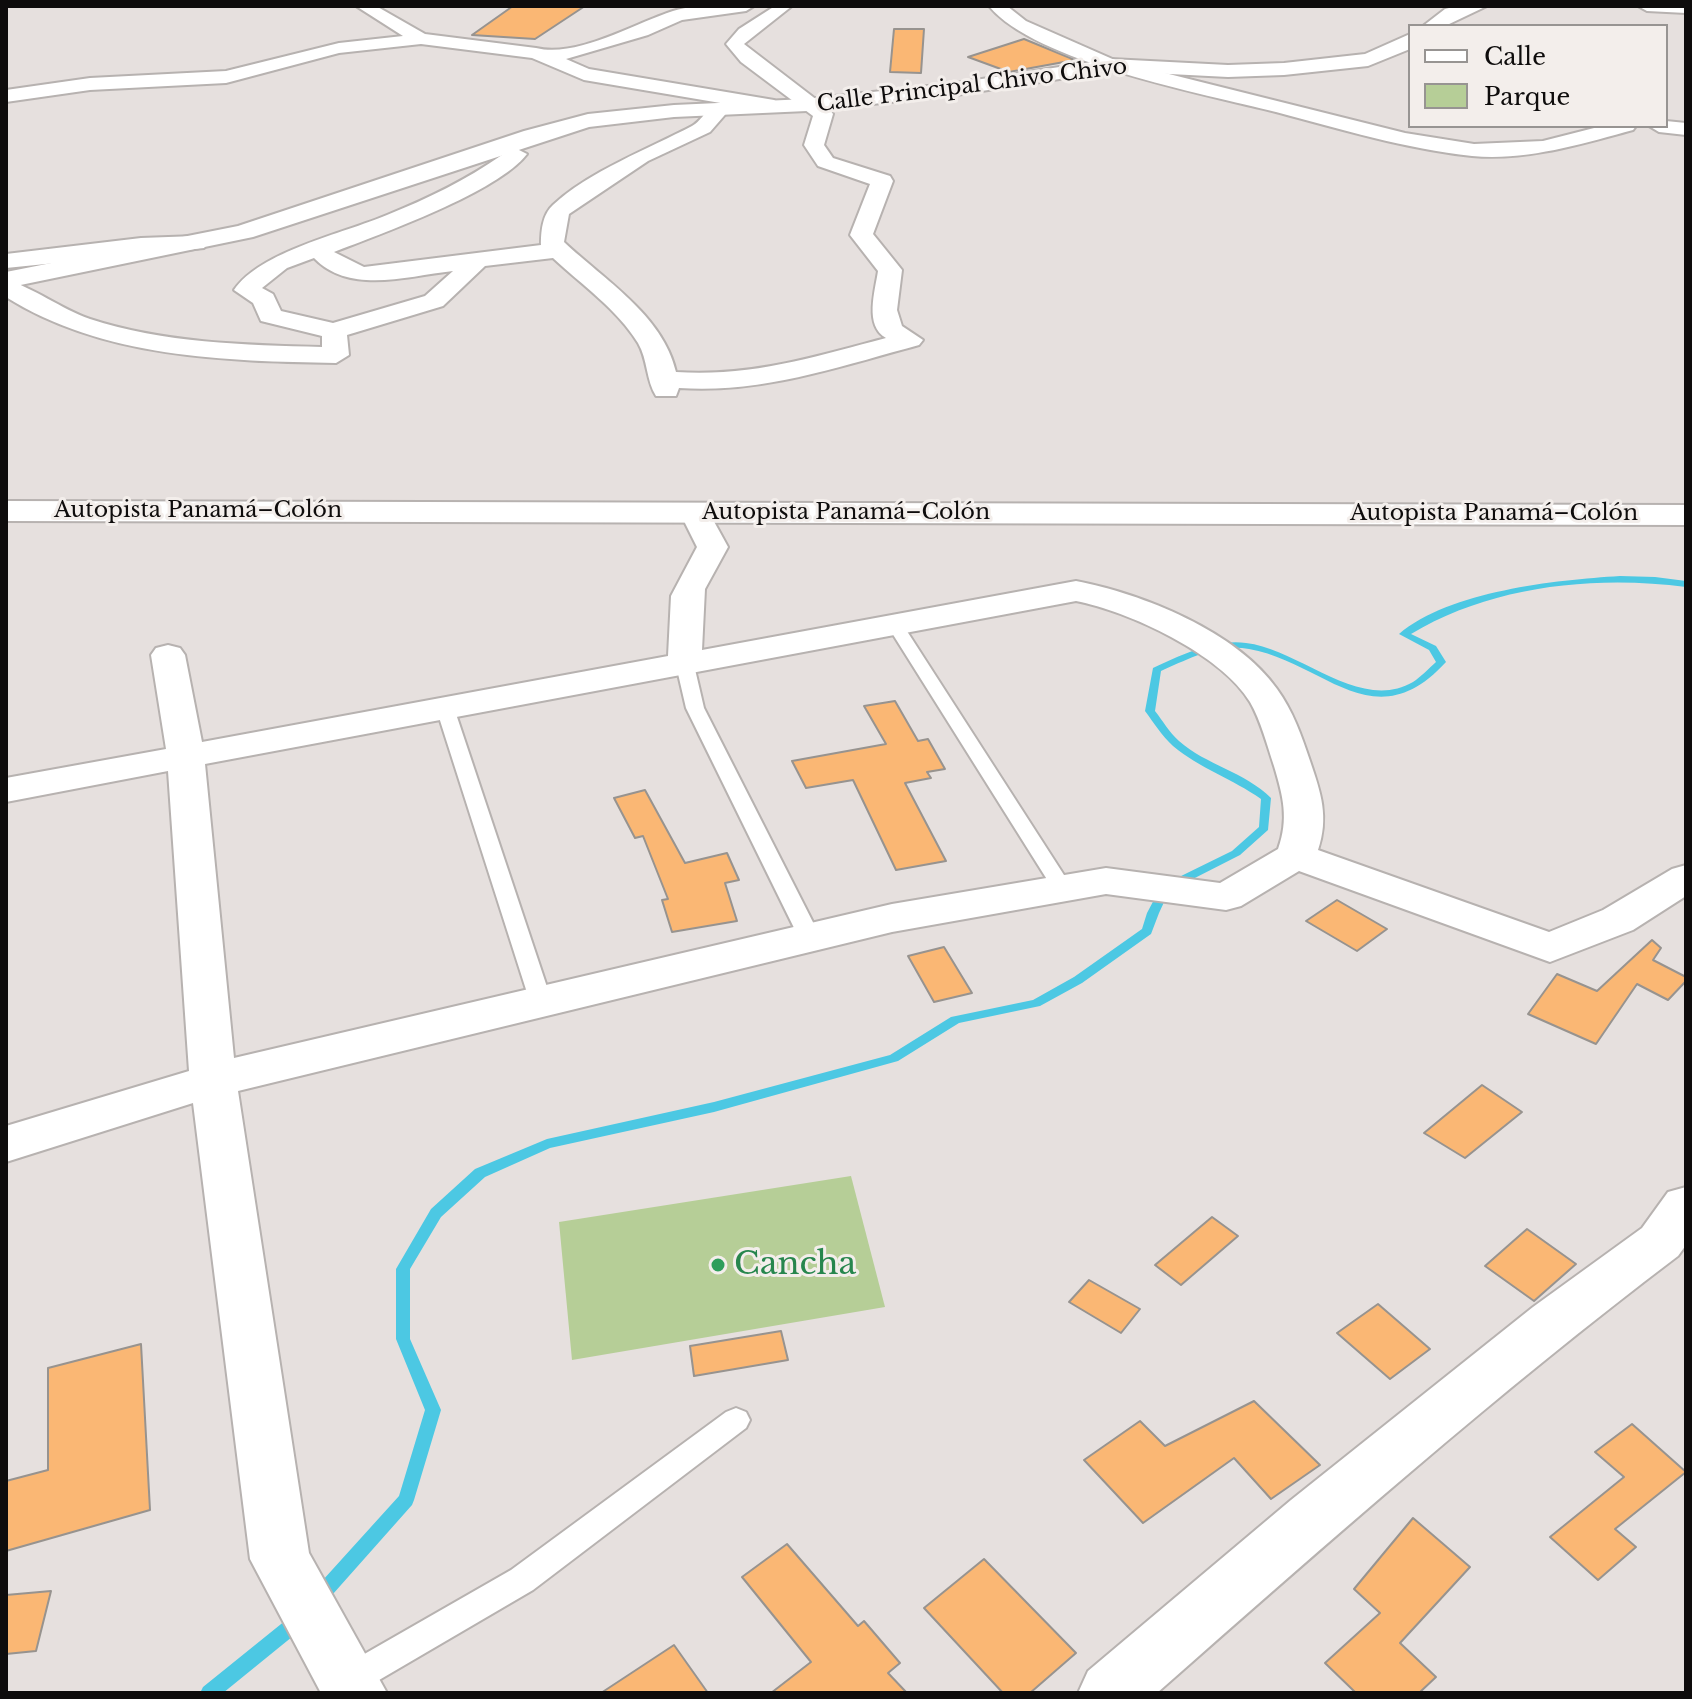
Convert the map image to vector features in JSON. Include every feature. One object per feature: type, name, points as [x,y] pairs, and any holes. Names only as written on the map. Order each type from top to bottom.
[{"type":"main road","points":[[1435,24],[1452,13],[1478,6]]},
{"type":"main road","points":[[1647,6],[1686,8]]},
{"type":"main road","name":"Calle Principal Chivo Chivo","points":[[6,280],[244,232],[532,136],[600,119],[807,105],[956,89],[1111,65],[1228,71],[1284,69],[1368,60],[1396,50],[1408,41]]},
{"type":"main road","name":"Autopista Panamá–Colón","points":[[6,490],[1686,493]]},
{"type":"main road","name":"Autopista Panamá–Colón","points":[[6,511],[1686,515]]},
{"type":"street","points":[[364,6],[421,39]]},
{"type":"street","points":[[551,58],[642,31],[678,15],[746,6]]},
{"type":"street","points":[[720,109],[703,128],[641,157],[560,210],[554,223],[552,244],[584,269],[635,322],[658,355],[665,384],[721,383],[798,369],[910,340],[890,330],[885,310],[890,270],[861,235],[882,181],[825,162],[814,145],[823,114],[747,58],[735,44],[741,32],[776,17],[784,6]]},
{"type":"street","points":[[997,6],[1020,25],[1111,65],[1405,139],[1474,150],[1543,147],[1618,128]]},
{"type":"street","points":[[6,96],[90,84],[226,77],[339,48],[421,39],[500,46],[551,58],[584,74],[774,106]]},
{"type":"street","points":[[480,258],[434,301],[334,331],[270,316],[264,299],[246,290],[268,267],[291,255],[319,250],[425,209],[517,154],[501,147]]},
{"type":"street","points":[[244,232],[351,237]]},
{"type":"street","points":[[6,261],[141,245],[196,243]]},
{"type":"street","points":[[319,250],[332,263],[362,275],[558,250]]},
{"type":"street","points":[[6,287],[49,312],[105,329],[197,347],[255,354],[336,355],[334,331]]},
{"type":"street","points":[[685,665],[688,590],[713,551],[712,535],[695,513]]},
{"type":"street","points":[[6,790],[186,760],[1076,591],[1102,594],[1184,632],[1264,695],[1284,742],[1307,818],[1296,856],[1226,897],[1106,881],[892,918],[213,1080],[6,1144]]},
{"type":"street","points":[[168,655],[186,760],[213,1080],[280,1559],[344,1673]]},
{"type":"street","points":[[1296,856],[1550,948],[1618,920],[1686,878]]},
{"type":"street","points":[[1110,1693],[1312,1519],[1552,1322],[1660,1242],[1686,1206]]},
{"type":"lane","points":[[895,625],[1063,889]]},
{"type":"lane","points":[[685,665],[695,708],[810,938]]},
{"type":"lane","points":[[446,711],[541,1002]]},
{"type":"lane","points":[[344,1673],[522,1580],[736,1420]]},
{"type":"green space","name":"Cancha","points":[[851,1176],[885,1307],[572,1360],[559,1222]]},
{"type":"building","points":[[513,6],[585,6],[535,39],[472,35]]},
{"type":"building","points":[[894,29],[924,29],[921,73],[890,72]]},
{"type":"building","points":[[1024,39],[1075,60],[1009,72],[968,57]]},
{"type":"building","points":[[895,701],[918,741],[928,739],[945,769],[927,772],[931,778],[905,783],[946,861],[896,870],[853,780],[806,788],[792,761],[886,744],[864,706]]},
{"type":"building","points":[[645,790],[685,863],[727,853],[739,880],[725,883],[737,921],[672,932],[662,900],[668,899],[643,836],[635,838],[614,798]]},
{"type":"building","points":[[1337,900],[1387,929],[1357,951],[1306,921]]},
{"type":"building","points":[[1652,940],[1661,948],[1653,960],[1686,977],[1686,981],[1668,1000],[1637,984],[1596,1044],[1528,1014],[1557,974],[1597,991]]},
{"type":"building","points":[[944,947],[972,993],[934,1002],[908,956]]},
{"type":"building","points":[[1482,1085],[1522,1112],[1465,1158],[1424,1133]]},
{"type":"building","points":[[1212,1217],[1238,1236],[1181,1285],[1155,1265]]},
{"type":"building","points":[[1527,1229],[1576,1264],[1534,1301],[1485,1266]]},
{"type":"building","points":[[1089,1280],[1140,1309],[1121,1333],[1069,1302]]},
{"type":"building","points":[[1378,1304],[1430,1349],[1390,1379],[1337,1333]]},
{"type":"building","points":[[781,1331],[788,1360],[694,1376],[690,1346]]},
{"type":"building","points":[[141,1344],[150,1510],[6,1551],[6,1481],[48,1470],[48,1368]]},
{"type":"building","points":[[1254,1401],[1320,1465],[1271,1499],[1234,1458],[1143,1523],[1084,1460],[1140,1421],[1165,1446]]},
{"type":"building","points":[[1632,1424],[1686,1472],[1615,1529],[1636,1547],[1598,1580],[1550,1537],[1624,1477],[1595,1452]]},
{"type":"building","points":[[1413,1518],[1470,1567],[1400,1643],[1436,1677],[1419,1693],[1356,1693],[1325,1663],[1380,1613],[1354,1589]]},
{"type":"building","points":[[787,1544],[858,1626],[864,1621],[900,1663],[888,1673],[907,1693],[771,1693],[811,1662],[742,1577]]},
{"type":"building","points":[[984,1559],[1076,1653],[1030,1693],[1003,1693],[924,1608]]},
{"type":"building","points":[[51,1591],[36,1651],[6,1654],[6,1595]]},
{"type":"building","points":[[674,1645],[708,1693],[601,1693]]},
{"type":"waterway","points":[[319,1597],[406,1500],[433,1410],[403,1339],[403,1269],[436,1213],[480,1173],[547,1144],[714,1107],[894,1058],[955,1020],[1036,1003],[1078,980],[1147,931],[1160,899],[1170,888],[1236,853],[1264,828],[1266,798],[1179,746],[1150,711],[1156,670],[1213,648],[1250,646],[1274,653],[1347,686],[1370,693],[1394,693],[1418,684],[1441,662],[1433,648],[1404,634],[1430,618],[1463,605],[1500,594],[1581,581],[1620,579],[1686,584]]},
{"type":"waterway","points":[[209,1693],[297,1622]]},
{"type":"place","name":"Cancha","points":[[718,1265]]}]
